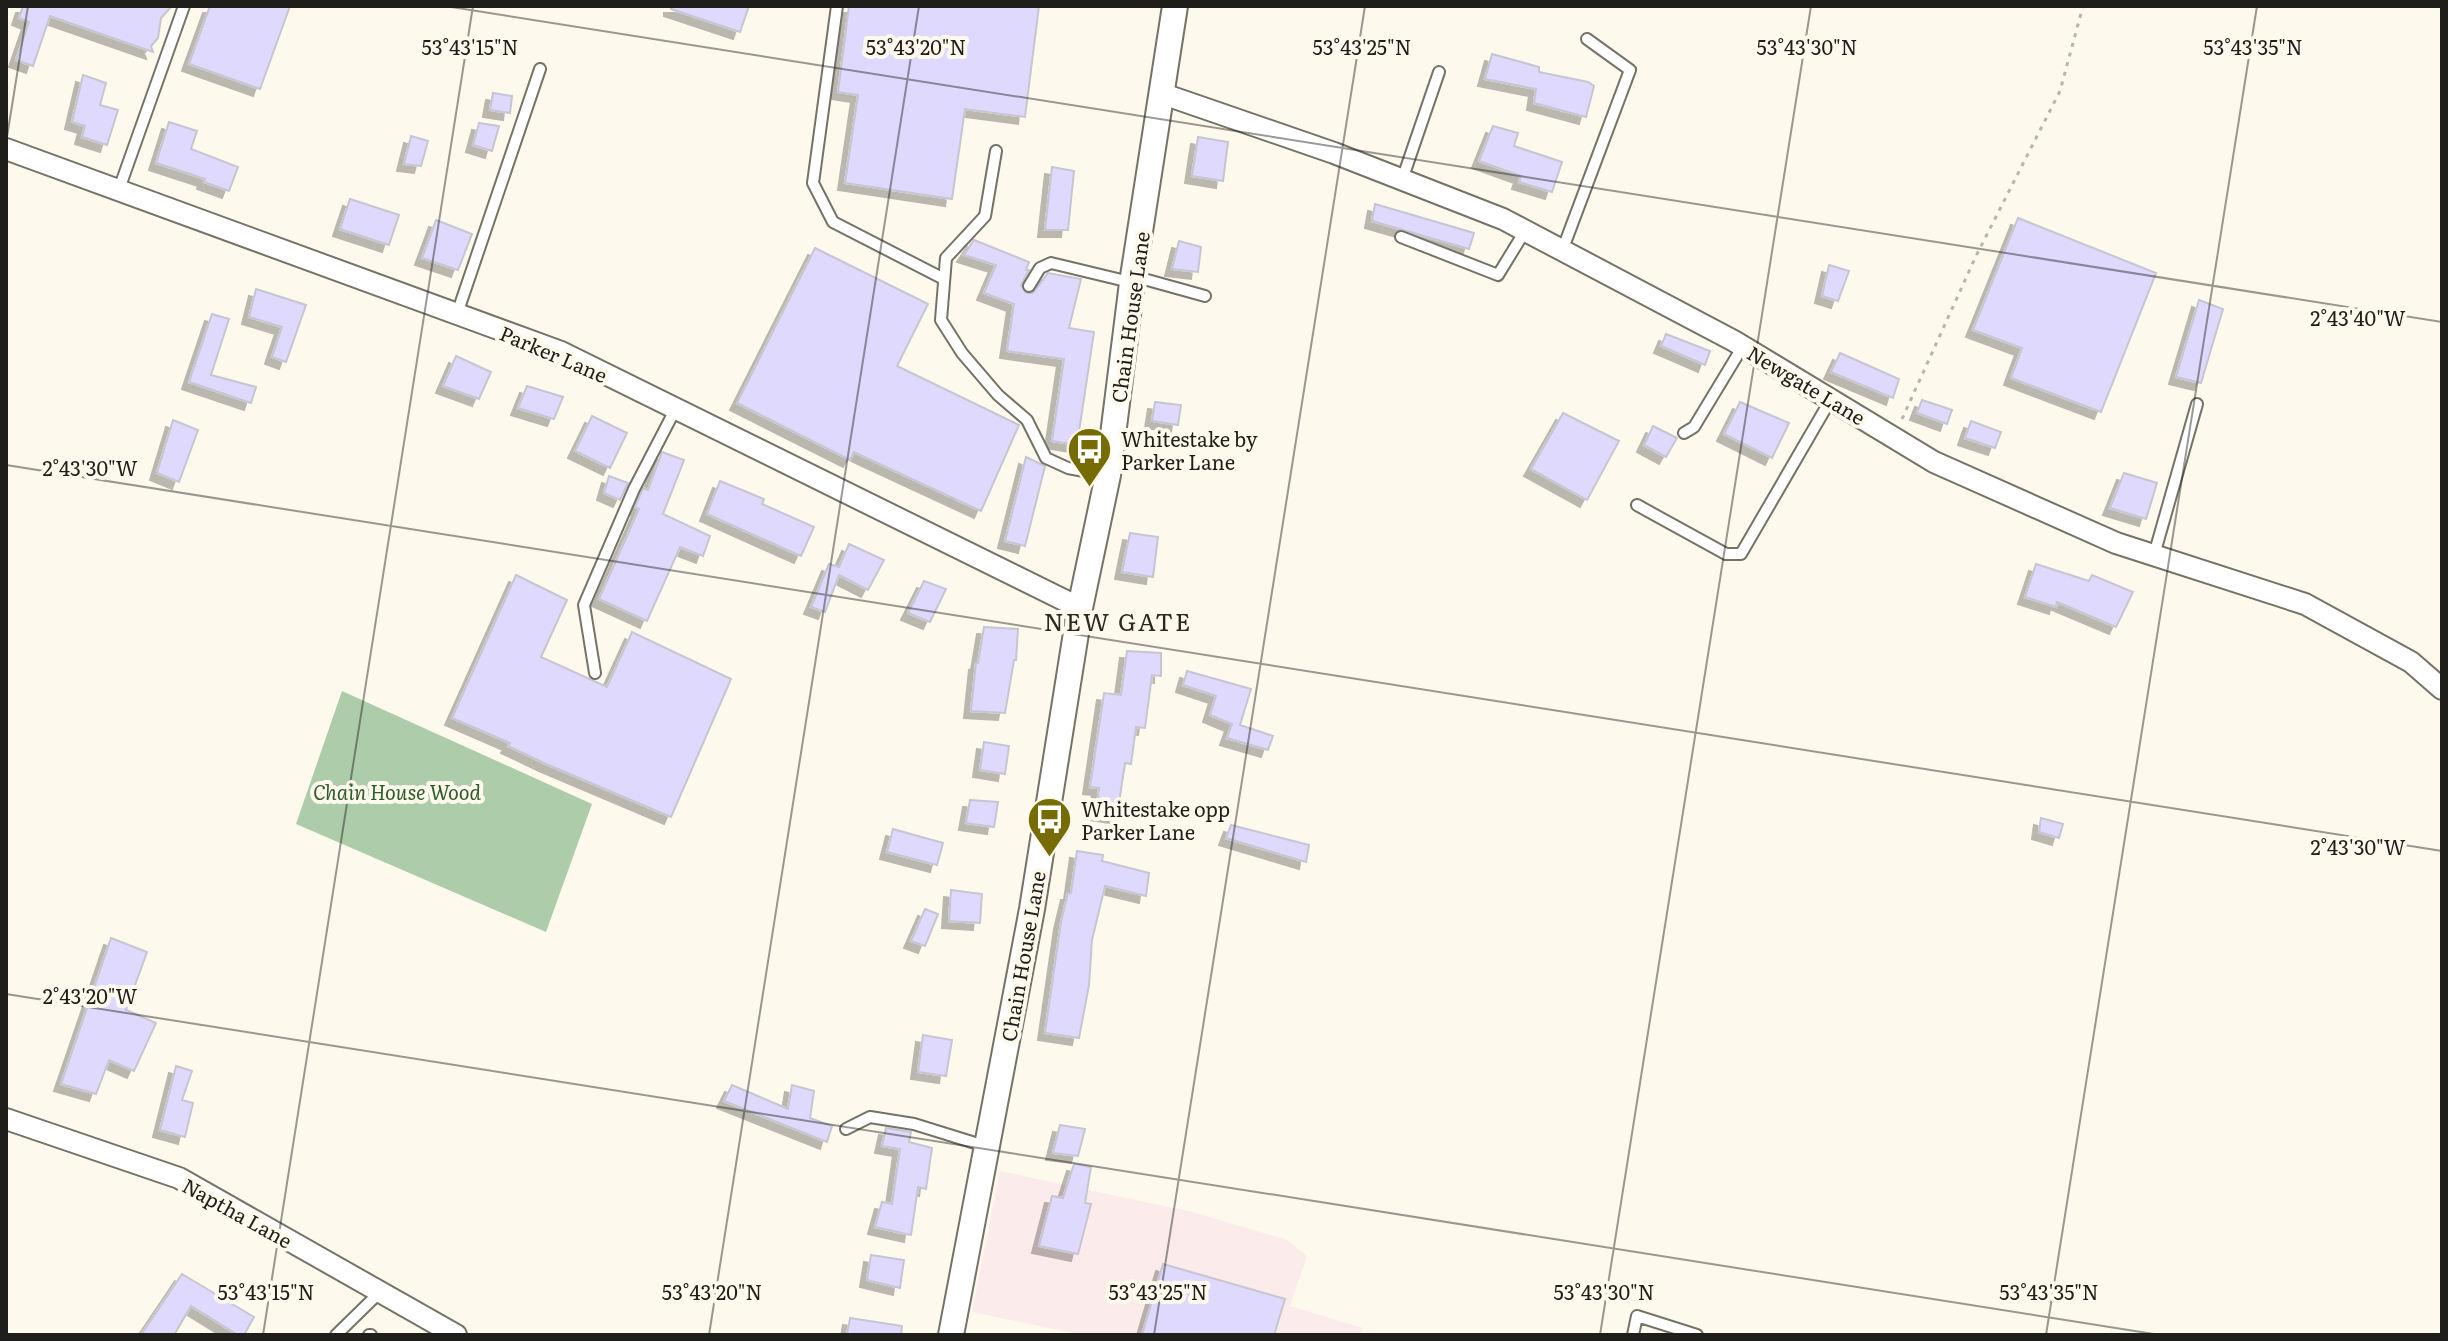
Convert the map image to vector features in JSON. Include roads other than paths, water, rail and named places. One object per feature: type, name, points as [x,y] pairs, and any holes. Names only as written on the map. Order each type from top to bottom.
[{"type":"street","name":"Chain House Lane","points":[[951,1335],[1032,909],[1080,608],[1108,475],[1133,279],[1175,6]]},
{"type":"street","name":"Newgate Lane","points":[[1163,94],[1402,180],[1525,231],[1743,346],[1934,462],[2116,543],[2305,604],[2411,662],[2442,689]]},
{"type":"street","name":"Parker Lane","points":[[7,152],[561,352],[1080,608]]},
{"type":"street","name":"Naptha Lane","points":[[6,1119],[179,1178],[380,1292],[443,1332]]},
{"type":"lane","points":[[118,192],[184,6]]},
{"type":"lane","points":[[837,6],[813,183],[833,222],[944,279]]},
{"type":"lane","points":[[1562,251],[1630,70],[1587,39]]},
{"type":"lane","points":[[457,314],[540,69]]},
{"type":"lane","points":[[1402,180],[1439,72]]},
{"type":"lane","points":[[996,151],[985,216],[946,258],[941,320],[962,353],[998,395],[1027,420],[1046,458],[1068,468],[1108,475]]},
{"type":"lane","points":[[1401,237],[1498,275],[1525,231]]},
{"type":"lane","points":[[1029,286],[1040,268],[1051,263],[1205,296]]},
{"type":"lane","points":[[1684,433],[1694,427],[1743,346]]},
{"type":"lane","points":[[1637,505],[1726,554],[1741,554],[1831,399]]},
{"type":"lane","points":[[2154,555],[2197,404]]},
{"type":"lane","points":[[595,673],[584,605],[634,489],[676,408]]},
{"type":"lane","points":[[846,1129],[870,1117],[914,1124],[988,1147]]},
{"type":"lane","points":[[336,1335],[380,1292]]},
{"type":"lane","points":[[1633,1335],[1637,1316],[1697,1335]]},
{"type":"place","name":"Whitestake by Parker Lane","points":[[1090,489]]},
{"type":"place","name":"Whitestake opp Parker Lane","points":[[1050,858]]},
{"type":"district","name":"NEW GATE","points":[[1118,620]]},
{"type":"park label","name":"Chain House Wood","points":[[397,791]]}]
